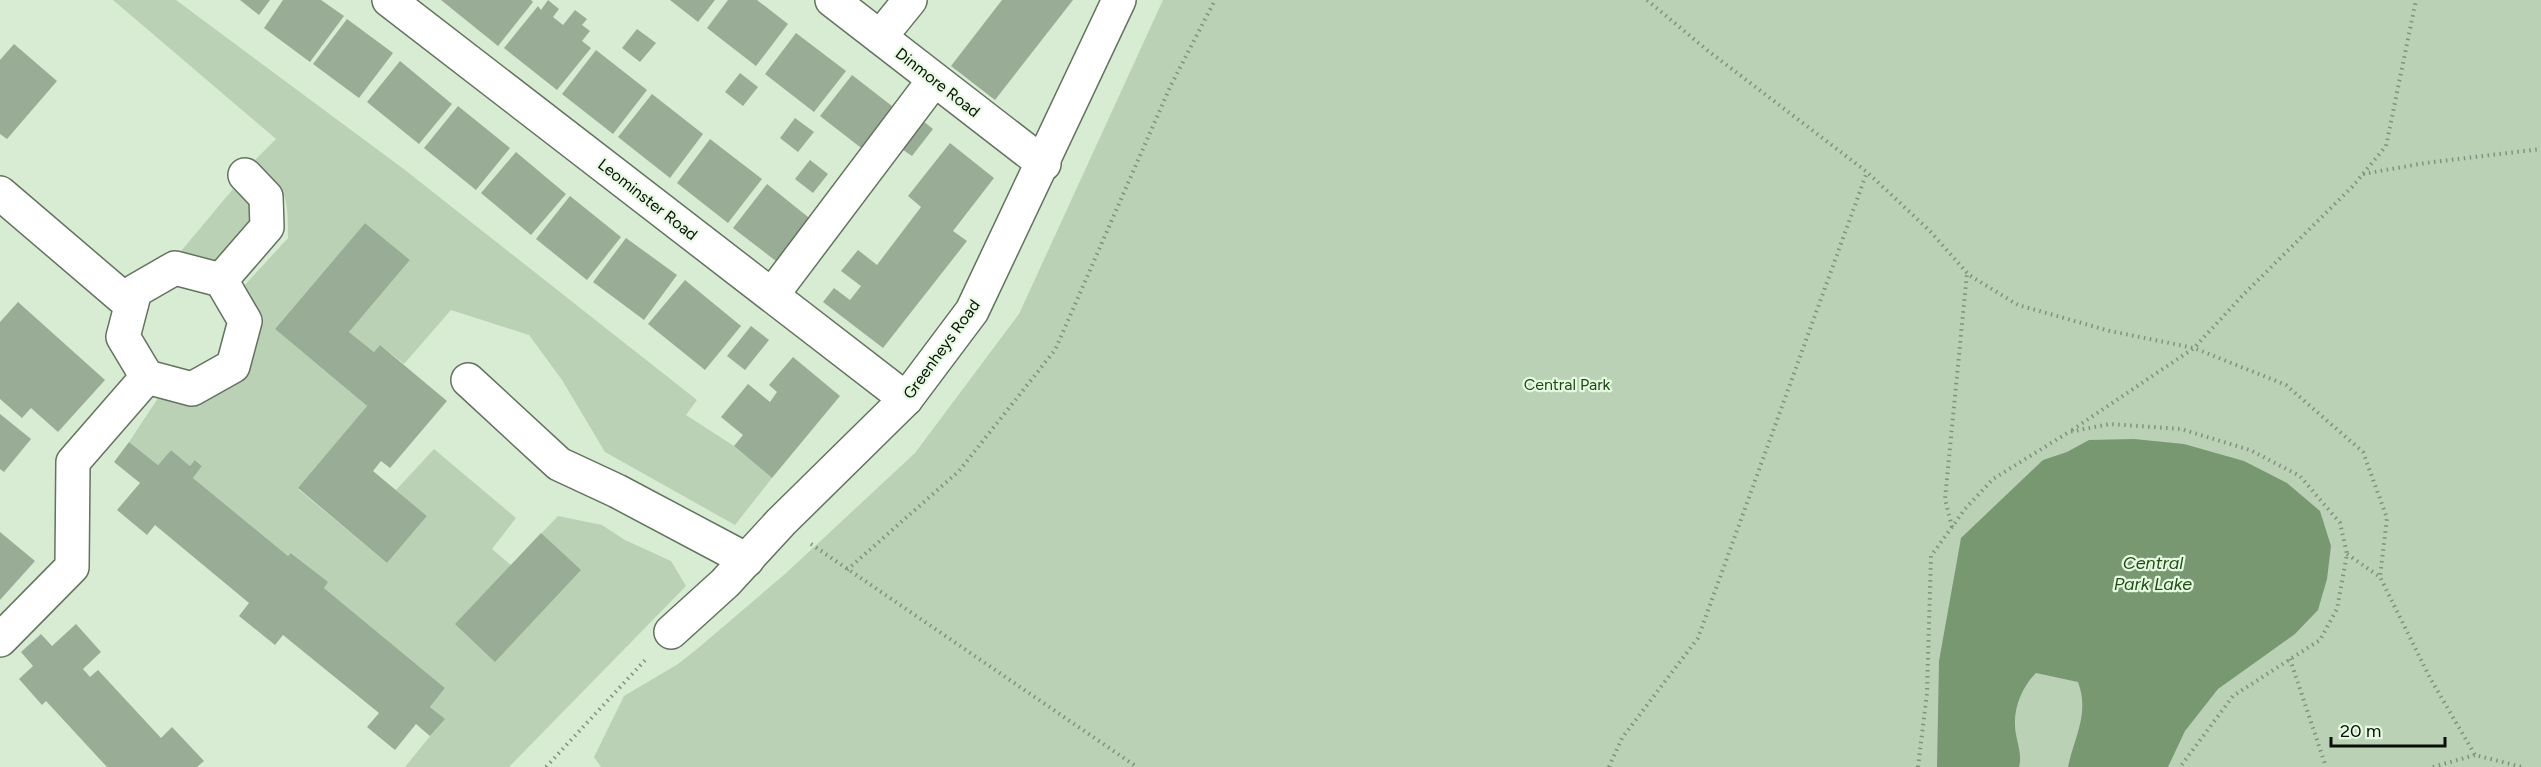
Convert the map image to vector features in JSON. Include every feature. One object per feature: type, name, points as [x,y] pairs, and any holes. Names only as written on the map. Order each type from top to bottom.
[{"type":"street","name":"Leominster Road","points":[[389,0],[906,399]]},
{"type":"street","name":"Dinmore Road","points":[[832,0],[1044,164]]},
{"type":"street","points":[[880,37],[910,0]]},
{"type":"street","name":"Greenheys Road","points":[[671,632],[747,560],[781,522],[906,399],[972,311],[1044,164],[1119,0]]},
{"type":"street","points":[[772,295],[934,80]]},
{"type":"street","points":[[221,280],[267,227],[266,196],[244,175]]},
{"type":"street","points":[[0,193],[131,305]]},
{"type":"street","points":[[176,268],[221,280],[244,321],[233,366],[192,389],[147,377],[123,337],[131,305],[135,291],[176,268]]},
{"type":"street","points":[[0,640],[72,567],[73,462],[147,377]]},
{"type":"street","points":[[468,380],[559,464],[617,491],[747,560]]},
{"type":"path","points":[[847,570],[959,471],[1055,350],[1171,85],[1215,0]]},
{"type":"path","points":[[1647,0],[1707,50],[1867,172],[1930,231],[1967,272],[2018,305],[2110,331],[2194,348],[2286,385],[2363,452],[2387,518],[2380,577]]},
{"type":"path","points":[[1918,767],[1927,693],[1931,556],[1952,526],[1993,479],[2194,348],[2362,174],[2386,146],[2416,0]]},
{"type":"path","points":[[2362,174],[2425,163],[2541,149]]},
{"type":"path","points":[[1609,767],[1622,738],[1698,638],[1867,172]]},
{"type":"path","points":[[1952,526],[1945,499],[1967,272]]},
{"type":"path","points":[[2068,432],[2110,423],[2181,429],[2250,450],[2300,476],[2340,523],[2347,554],[2337,609],[2320,640],[2233,696],[2180,767]]},
{"type":"path","points":[[781,522],[847,570],[1137,767]]},
{"type":"path","points":[[2347,554],[2380,577],[2430,678],[2475,755]]},
{"type":"path","points":[[546,767],[671,632]]},
{"type":"path","points":[[2290,659],[2326,767]]},
{"type":"path","points":[[2433,767],[2475,755],[2522,767]]},
{"type":"green space","points":[[113,0],[176,0],[405,170],[697,400],[686,415],[734,446],[772,478],[735,525],[605,452],[562,380],[529,335],[451,310],[404,364],[380,345],[374,352],[349,332],[410,260],[365,223],[275,329],[367,406],[298,489],[387,563],[427,516],[396,490],[434,449],[516,518],[492,549],[511,565],[558,516],[602,525],[625,540],[671,561],[686,586],[509,767],[405,767],[444,719],[430,707],[445,688],[324,588],[327,582],[292,553],[288,556],[193,478],[202,466],[196,460],[190,466],[171,450],[158,465],[129,442],[168,383],[233,366],[243,287],[288,238],[288,223],[283,194],[273,179],[254,161],[276,139]]},
{"type":"green space","name":"Central Park","points":[[1163,0],[2541,0],[2541,767],[601,767],[594,757],[624,696],[678,664],[697,649],[785,574],[915,453],[1019,314]]},
{"type":"green space","points":[[233,189],[251,203],[252,218],[215,263],[177,256]]},
{"type":"water","name":"Central Park Lake","points":[[2134,439],[2184,444],[2244,461],[2287,483],[2320,511],[2331,546],[2327,579],[2318,610],[2295,634],[2218,689],[2185,731],[2168,767],[2068,767],[2082,715],[2078,682],[2036,673],[2023,690],[2016,711],[2015,730],[2020,756],[2019,767],[1937,767],[1939,661],[1961,538],[2043,460],[2067,452],[2089,440]]},
{"type":"building","points":[[240,0],[270,0],[259,15]]},
{"type":"building","points":[[283,0],[321,0],[344,16],[310,62],[264,28]]},
{"type":"building","points":[[441,0],[531,0],[533,2],[498,46]]},
{"type":"building","points":[[548,0],[559,9],[553,17],[563,25],[575,10],[587,19],[582,25],[590,31],[582,41],[591,48],[557,90],[504,48],[538,6],[541,10]]},
{"type":"building","points":[[670,0],[715,0],[698,22]]},
{"type":"building","points":[[728,0],[757,0],[788,24],[756,66],[707,28]]},
{"type":"building","points":[[1002,0],[1073,0],[995,100],[951,66]]},
{"type":"building","points":[[347,19],[393,53],[359,98],[313,64]]},
{"type":"building","points":[[637,29],[656,43],[640,62],[622,48]]},
{"type":"building","points":[[796,33],[846,71],[814,112],[765,74]]},
{"type":"building","points":[[14,44],[57,81],[7,139],[0,134],[0,60]]},
{"type":"building","points":[[596,50],[647,90],[613,134],[562,94]]},
{"type":"building","points":[[400,61],[452,104],[419,144],[367,102]]},
{"type":"building","points":[[740,73],[758,87],[743,106],[725,92]]},
{"type":"building","points":[[852,75],[901,113],[869,154],[820,116]]},
{"type":"building","points":[[652,94],[703,134],[670,178],[618,137]]},
{"type":"building","points":[[458,106],[510,148],[476,190],[424,148]]},
{"type":"building","points":[[918,117],[933,129],[912,156],[896,145]]},
{"type":"building","points":[[795,118],[814,132],[798,152],[780,138]]},
{"type":"building","points":[[710,139],[762,179],[728,223],[677,183]]},
{"type":"building","points":[[950,143],[994,178],[953,231],[967,241],[883,348],[823,302],[834,288],[850,300],[861,286],[841,271],[858,250],[877,265],[921,207],[908,196]]},
{"type":"building","points":[[516,152],[566,194],[531,235],[481,193]]},
{"type":"building","points":[[810,160],[828,174],[813,193],[795,179]]},
{"type":"building","points":[[767,184],[818,225],[785,268],[733,228]]},
{"type":"building","points":[[570,196],[621,237],[587,280],[536,239]]},
{"type":"building","points":[[365,223],[410,260],[349,332],[374,352],[380,345],[447,401],[390,468],[381,461],[373,471],[427,516],[387,563],[298,488],[367,406],[275,329]]},
{"type":"building","points":[[626,238],[677,275],[644,320],[593,282]]},
{"type":"building","points":[[685,280],[741,326],[705,370],[648,324]]},
{"type":"building","points":[[18,302],[105,380],[58,432],[31,408],[22,418],[0,399],[0,322]]},
{"type":"building","points":[[751,326],[769,340],[745,370],[727,356]]},
{"type":"building","points":[[793,357],[840,396],[772,478],[734,446],[743,435],[721,417],[748,384],[770,402],[777,392],[769,385]]},
{"type":"building","points":[[0,414],[31,439],[4,472],[0,469]]},
{"type":"building","points":[[129,442],[158,465],[171,450],[190,466],[195,460],[202,466],[193,478],[288,556],[291,553],[328,582],[324,588],[445,688],[430,707],[445,719],[430,736],[416,724],[395,750],[367,727],[379,713],[283,635],[275,645],[239,616],[249,603],[155,525],[147,535],[117,510],[140,483],[114,462]]},
{"type":"building","points":[[0,532],[35,561],[0,600]]},
{"type":"building","points":[[541,533],[581,570],[495,662],[455,624]]},
{"type":"building","points":[[76,624],[101,652],[83,669],[90,677],[98,670],[161,738],[172,727],[204,761],[197,767],[107,767],[46,701],[42,705],[19,679],[33,666],[21,652],[41,634],[52,646]]}]
